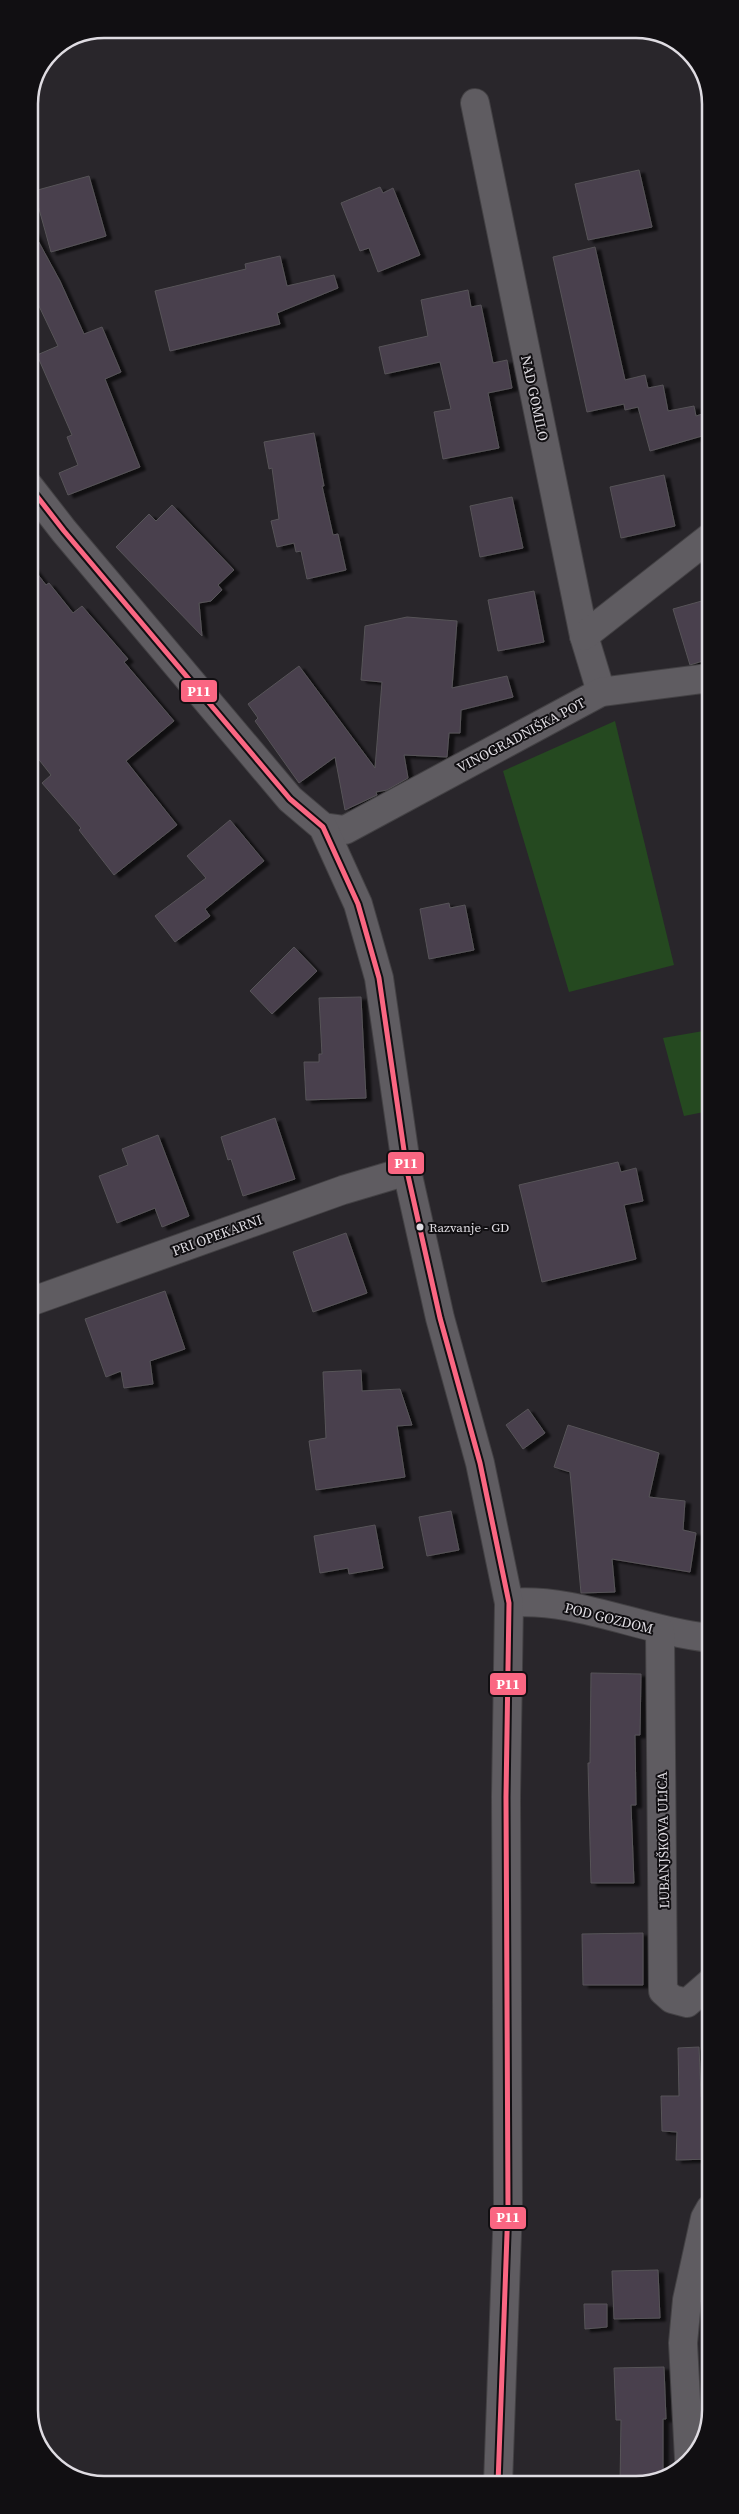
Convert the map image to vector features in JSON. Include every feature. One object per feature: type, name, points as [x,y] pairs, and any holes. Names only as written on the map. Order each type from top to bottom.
[{"type":"street","name":"NAD GOMILO","points":[[475,103],[584,636],[601,692]]},
{"type":"street","points":[[38,498],[64,531],[284,791],[334,828],[379,978],[406,1171],[440,1318],[480,1463],[509,1603],[506,1797],[508,2206],[498,2476]]},
{"type":"street","points":[[584,636],[702,543]]},
{"type":"street","name":"VINOGRADNIŠKA POT","points":[[334,828],[601,692],[702,679]]},
{"type":"street","name":"PRI OPEKARNI","points":[[38,1299],[343,1190],[406,1171]]},
{"type":"street","name":"POD GOZDOM","points":[[509,1603],[528,1601],[593,1611],[660,1631],[702,1637]]},
{"type":"street","name":"LUBANJŠKOVA ULICA","points":[[660,1631],[663,1991],[672,2000],[687,2003],[702,1990]]},
{"type":"street","points":[[689,2450],[683,2343],[687,2300],[702,2232]]},
{"type":"green space","points":[[615,721],[674,965],[569,992],[503,771]]},
{"type":"green space","points":[[702,1031],[702,1112],[684,1116],[663,1038]]},
{"type":"building","points":[[639,170],[652,227],[588,240],[575,184]]},
{"type":"building","points":[[89,176],[106,236],[51,252],[38,205],[38,190]]},
{"type":"building","points":[[380,187],[383,193],[393,188],[420,255],[378,272],[369,248],[360,251],[341,203]]},
{"type":"building","points":[[38,241],[60,281],[84,334],[102,327],[121,372],[105,379],[140,467],[68,495],[59,473],[78,465],[67,437],[72,435],[38,357],[38,355],[58,346],[38,304]]},
{"type":"building","points":[[595,247],[625,380],[645,375],[648,388],[663,385],[668,411],[694,406],[696,416],[702,414],[702,436],[650,451],[638,407],[625,410],[624,404],[587,412],[553,257]]},
{"type":"building","points":[[280,256],[287,286],[334,275],[338,288],[277,313],[280,324],[170,351],[155,291],[246,269],[245,264]]},
{"type":"building","points":[[468,290],[471,307],[481,305],[493,363],[507,360],[512,388],[488,393],[499,448],[443,459],[434,412],[451,409],[440,362],[385,374],[379,347],[428,336],[421,300]]},
{"type":"building","points":[[314,433],[324,486],[322,486],[333,535],[338,534],[346,570],[307,579],[301,551],[296,552],[294,543],[277,547],[271,521],[279,519],[272,468],[269,469],[264,442]]},
{"type":"building","points":[[664,475],[675,526],[621,538],[610,487]]},
{"type":"building","points":[[512,497],[523,548],[480,557],[470,506]]},
{"type":"building","points":[[172,505],[234,570],[218,585],[222,590],[211,601],[199,603],[202,636],[116,547],[149,514],[156,521]]},
{"type":"building","points":[[38,575],[46,585],[49,583],[73,613],[82,606],[128,659],[124,662],[174,721],[126,761],[177,825],[114,875],[79,830],[81,828],[42,783],[51,775],[38,758]]},
{"type":"building","points":[[534,591],[544,642],[498,651],[488,600]]},
{"type":"building","points":[[702,601],[702,661],[690,665],[673,609]]},
{"type":"building","points":[[407,617],[457,621],[452,688],[507,676],[513,697],[461,710],[460,733],[449,733],[447,757],[404,755],[408,778],[387,790],[376,792],[377,795],[345,810],[335,757],[299,783],[255,721],[258,718],[248,704],[299,666],[375,768],[382,682],[361,680],[365,626]]},
{"type":"building","points":[[230,820],[264,861],[205,909],[210,916],[175,942],[155,916],[206,878],[187,856]]},
{"type":"building","points":[[449,903],[450,908],[465,905],[474,950],[429,959],[420,909]]},
{"type":"building","points":[[294,947],[317,971],[272,1014],[250,991]]},
{"type":"building","points":[[361,997],[366,1098],[306,1100],[304,1062],[319,1062],[319,1054],[322,1054],[319,998]]},
{"type":"building","points":[[275,1118],[295,1179],[243,1196],[231,1159],[228,1160],[221,1137]]},
{"type":"building","points":[[158,1135],[189,1216],[162,1227],[155,1208],[117,1223],[99,1176],[128,1165],[122,1149]]},
{"type":"building","points":[[618,1162],[621,1172],[636,1168],[643,1201],[624,1205],[636,1259],[542,1282],[519,1185]]},
{"type":"building","points":[[346,1233],[367,1293],[313,1312],[293,1252]]},
{"type":"building","points":[[165,1291],[185,1349],[150,1361],[153,1384],[124,1388],[121,1371],[106,1377],[85,1319]]},
{"type":"building","points":[[361,1370],[362,1391],[400,1389],[412,1425],[397,1426],[405,1477],[316,1490],[309,1441],[326,1438],[323,1372]]},
{"type":"building","points":[[528,1409],[545,1433],[523,1449],[506,1425]]},
{"type":"building","points":[[568,1425],[659,1453],[649,1497],[685,1501],[683,1530],[696,1533],[690,1572],[612,1559],[615,1592],[581,1593],[570,1472],[554,1467]]},
{"type":"building","points":[[451,1511],[459,1550],[427,1556],[419,1517]]},
{"type":"building","points":[[375,1525],[383,1568],[349,1574],[348,1568],[320,1573],[314,1536]]},
{"type":"building","points":[[591,1673],[641,1674],[640,1735],[635,1735],[636,1805],[631,1805],[634,1883],[591,1883],[588,1763],[590,1763]]},
{"type":"building","points":[[643,1933],[643,1985],[583,1985],[582,1934]]},
{"type":"building","points":[[699,2047],[702,2097],[702,2159],[676,2160],[677,2132],[662,2131],[661,2096],[679,2096],[678,2048]]},
{"type":"building","points":[[658,2270],[660,2318],[614,2319],[612,2271]]},
{"type":"building","points":[[584,2304],[607,2304],[607,2327],[585,2329]]},
{"type":"building","points":[[664,2367],[666,2419],[663,2419],[663,2470],[661,2471],[648,2475],[620,2476],[621,2420],[616,2420],[614,2368]]},
{"type":"transit line","name":"P11","points":[[38,498],[290,799],[323,827],[358,904],[379,978],[407,1171],[440,1318],[480,1463],[509,1603],[506,1797],[508,2206],[498,2476]]},
{"type":"place","name":"Razvanje - GD","points":[[420,1227]]}]
